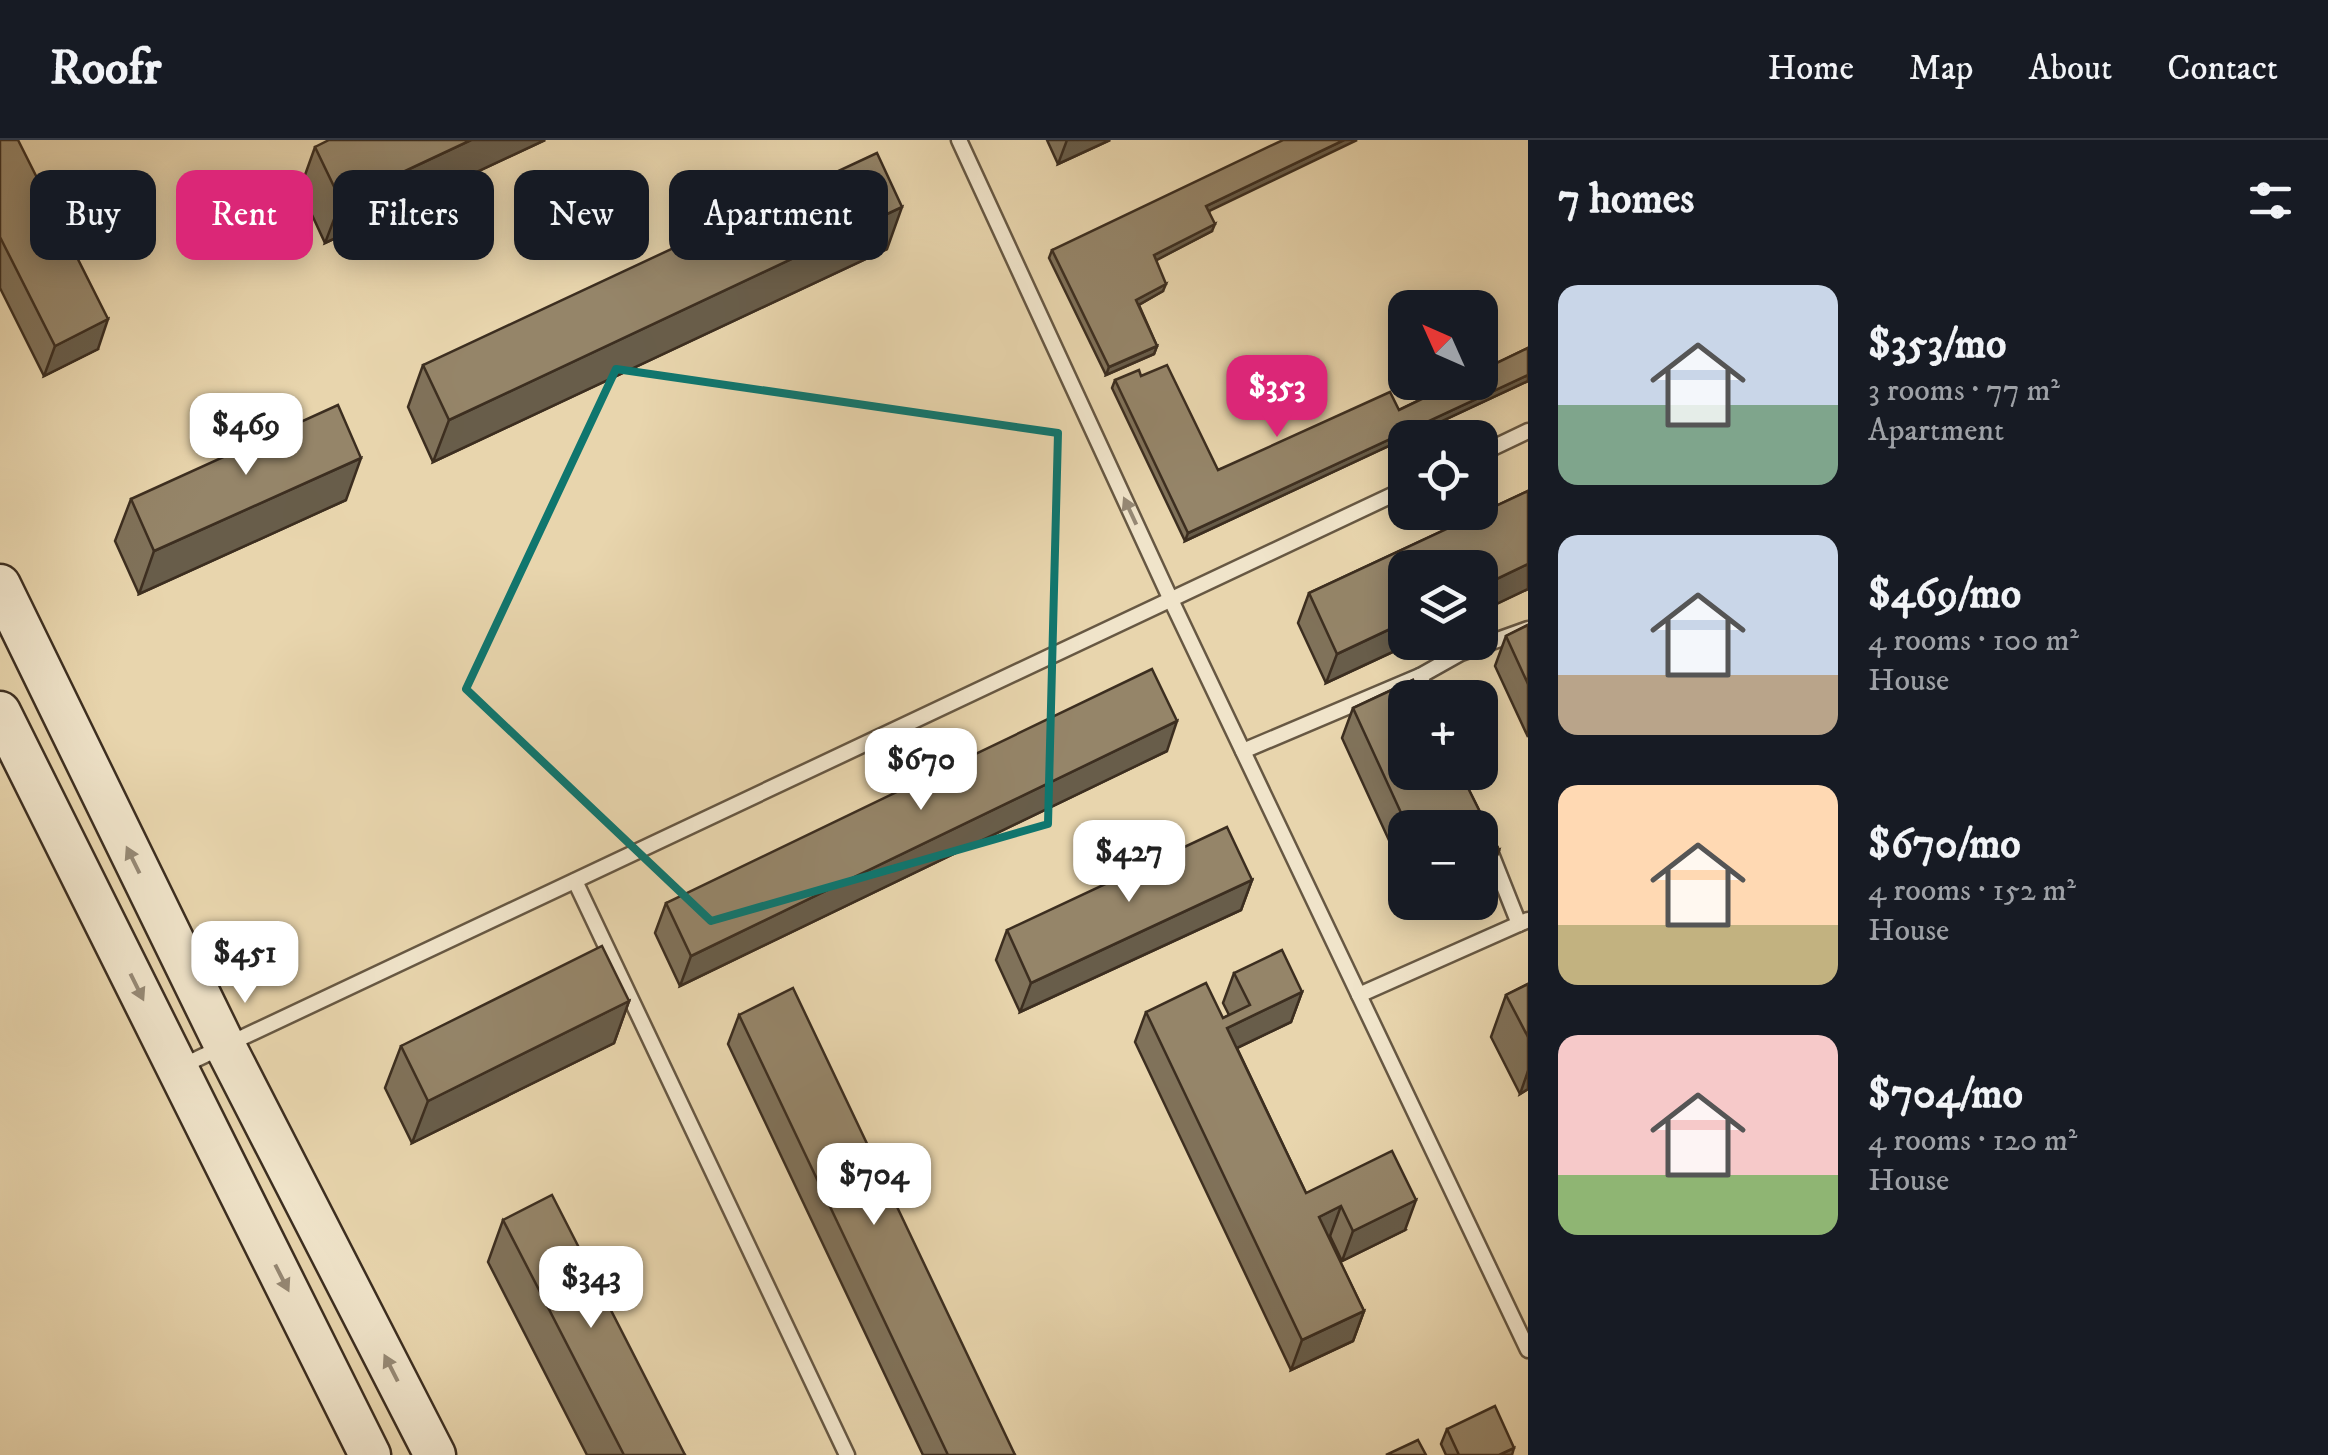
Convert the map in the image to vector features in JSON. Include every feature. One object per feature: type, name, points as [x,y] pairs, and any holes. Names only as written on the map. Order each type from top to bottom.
[{"type":"main road","points":[[0,585],[226,1046],[435,1455]]},
{"type":"main road","points":[[0,712],[370,1455]]},
{"type":"lane","points":[[959,140],[1171,600],[1528,1350]]},
{"type":"lane","points":[[1498,445],[1528,431]]},
{"type":"lane","points":[[177,1068],[1388,497]]},
{"type":"lane","points":[[1243,751],[1420,676],[1461,652],[1528,629]]},
{"type":"lane","points":[[1420,676],[1422,680]]},
{"type":"lane","points":[[1359,995],[1523,922],[1498,867]]},
{"type":"lane","points":[[575,881],[847,1455]]},
{"type":"highlighted area","points":[[616,369],[1058,433],[1048,824],[711,921],[466,689]]},
{"type":"building","points":[[0,140],[18,140],[33,170],[30,170],[30,260],[78,260],[108,319],[55,346],[0,237]]},
{"type":"building","points":[[329,140],[471,140],[407,170],[333,170],[333,184],[315,147]]},
{"type":"building","points":[[1283,140],[1344,140],[1206,206],[1215,224],[1154,255],[1166,284],[1136,300],[1157,346],[1109,367],[1052,250]]},
{"type":"building","points":[[877,153],[885,170],[841,170]]},
{"type":"building","points":[[888,177],[902,207],[888,214]]},
{"type":"building","points":[[669,250],[669,260],[789,260],[449,420],[423,365]]},
{"type":"building","points":[[1528,348],[1528,375],[1498,389],[1498,362]]},
{"type":"building","points":[[1167,365],[1218,470],[1388,393],[1388,400],[1394,400],[1399,410],[1420,400],[1474,400],[1431,420],[1388,420],[1388,440],[1188,533],[1115,380],[1139,370],[1141,376]]},
{"type":"building","points":[[338,405],[361,458],[154,551],[131,499]]},
{"type":"building","points":[[1528,491],[1528,564],[1498,578],[1498,550],[1401,550],[1444,530],[1498,530],[1498,505]]},
{"type":"building","points":[[1388,556],[1388,630],[1337,654],[1309,593]]},
{"type":"building","points":[[1528,625],[1528,684],[1506,636]]},
{"type":"building","points":[[1152,669],[1177,721],[691,956],[666,903]]},
{"type":"building","points":[[1388,692],[1388,784],[1353,708]]},
{"type":"building","points":[[1391,790],[1469,790],[1479,810],[1400,810]]},
{"type":"building","points":[[1227,827],[1252,880],[1031,983],[1007,930]]},
{"type":"building","points":[[602,946],[629,1001],[428,1101],[401,1046]]},
{"type":"building","points":[[1282,950],[1302,992],[1227,1028],[1306,1193],[1392,1151],[1416,1200],[1353,1231],[1341,1206],[1319,1217],[1364,1311],[1302,1340],[1146,1012],[1206,983],[1223,1018],[1250,1005],[1234,973]]},
{"type":"building","points":[[1528,984],[1528,1037],[1506,995]]},
{"type":"building","points":[[793,988],[1015,1455],[948,1455],[739,1015]]},
{"type":"building","points":[[552,1195],[685,1455],[624,1455],[503,1220]]},
{"type":"building","points":[[1495,1406],[1514,1448],[1499,1455],[1459,1455],[1447,1429]]},
{"type":"building","points":[[1418,1440],[1426,1455],[1386,1455]]}]
